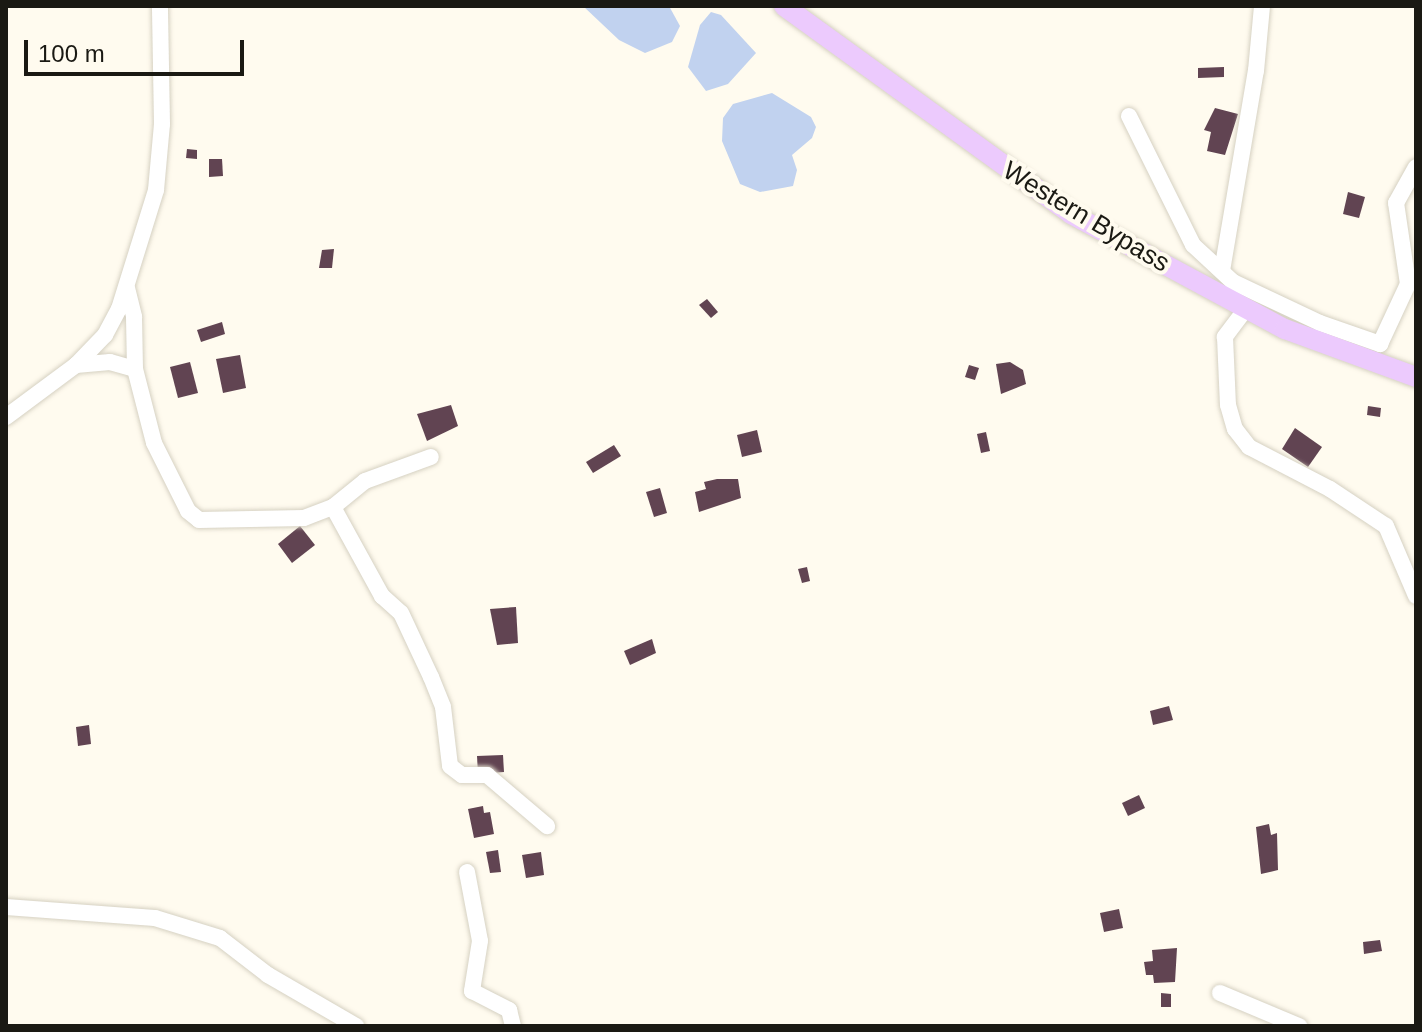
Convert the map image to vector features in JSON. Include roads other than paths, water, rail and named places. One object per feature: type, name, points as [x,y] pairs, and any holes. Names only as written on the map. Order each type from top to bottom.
[{"type":"main road","name":"Western Bypass","points":[[784,6],[1071,214],[1245,310],[1309,340],[1416,377]]},
{"type":"street","points":[[6,417],[76,365],[105,335],[126,286],[156,190],[162,139],[160,6]]},
{"type":"street","points":[[1222,271],[1256,71],[1262,6]]},
{"type":"street","points":[[1129,116],[1193,245],[1233,282],[1320,323],[1380,344],[1408,284],[1396,203],[1416,167]]},
{"type":"street","points":[[126,286],[134,317],[135,369],[154,443],[188,511],[199,520],[271,521],[333,507],[365,481],[431,457]]},
{"type":"street","points":[[1245,310],[1225,337],[1228,405],[1235,429],[1249,447],[1342,496],[1386,526],[1416,596]]},
{"type":"street","points":[[76,365],[110,362],[135,369]]},
{"type":"street","points":[[333,507],[382,596],[401,613],[431,677],[443,707],[450,766],[462,775],[487,775],[547,826]]},
{"type":"street","points":[[467,872],[480,941],[472,991],[509,1010],[513,1026]]},
{"type":"street","points":[[6,907],[155,918],[220,938],[268,975],[356,1026]]},
{"type":"street","points":[[1220,993],[1299,1026]]},
{"type":"water","points":[[583,6],[669,6],[680,26],[672,42],[645,53],[619,40]]},
{"type":"water","points":[[711,12],[721,15],[756,53],[728,84],[706,91],[688,67],[700,25]]},
{"type":"water","points":[[772,93],[811,117],[816,127],[812,138],[792,155],[797,170],[793,186],[760,192],[740,184],[722,141],[723,118],[733,104]]}]
